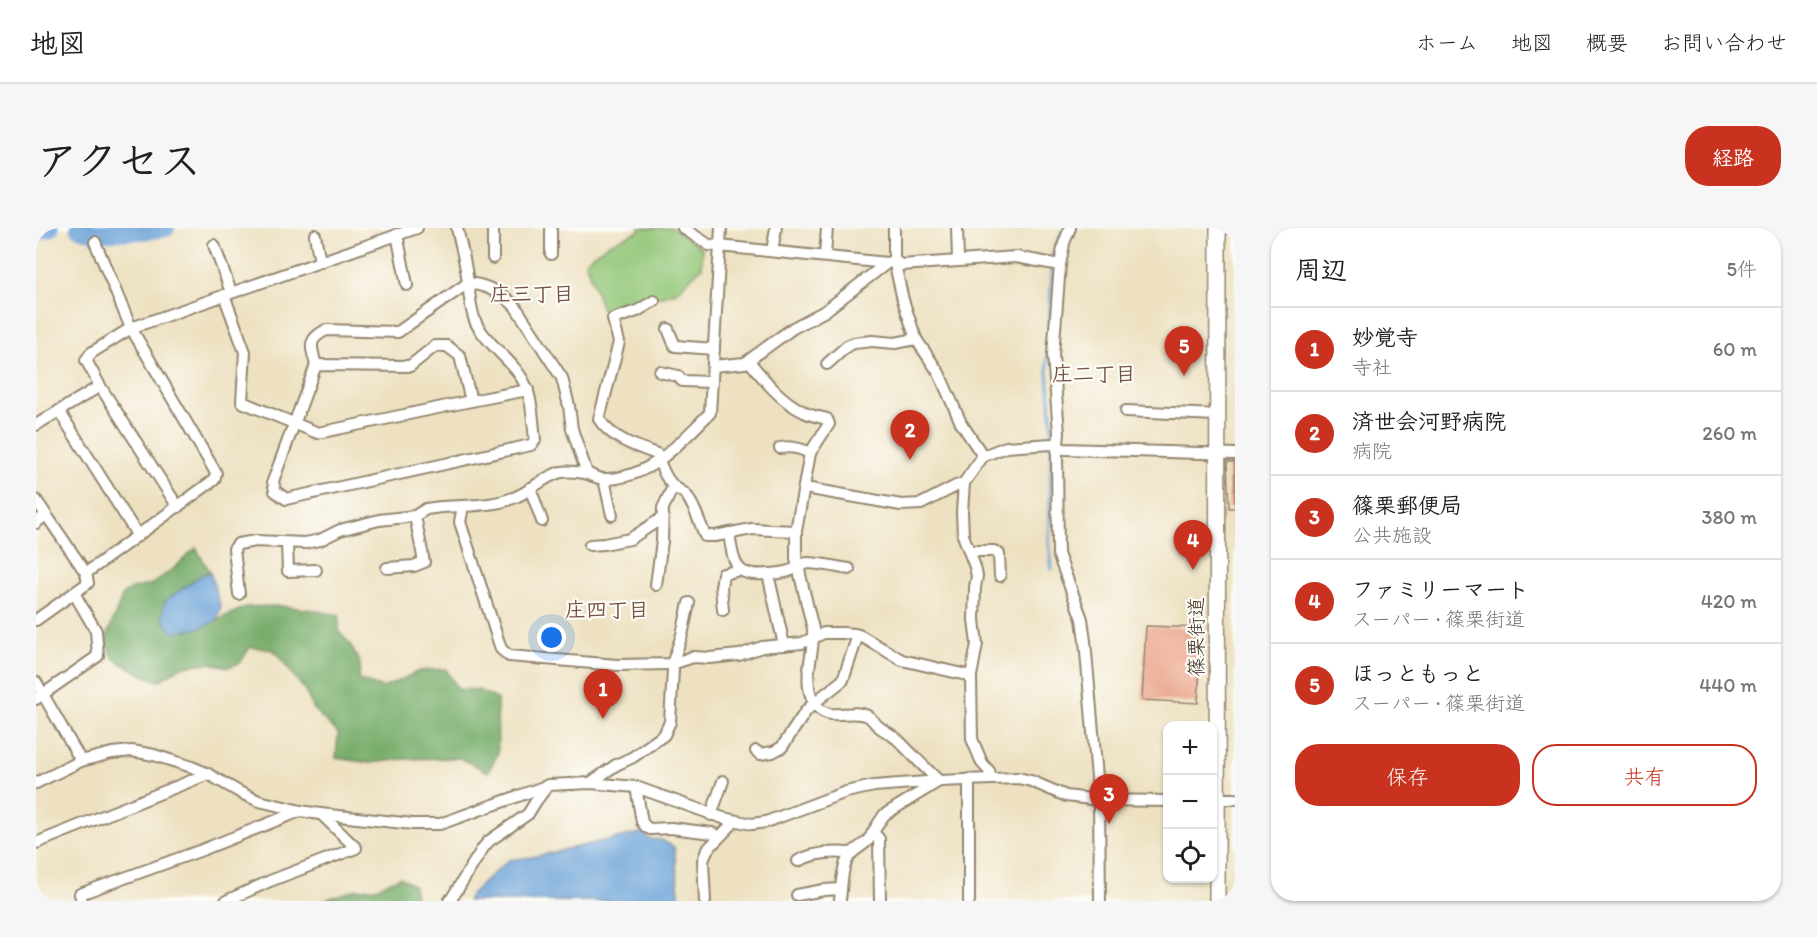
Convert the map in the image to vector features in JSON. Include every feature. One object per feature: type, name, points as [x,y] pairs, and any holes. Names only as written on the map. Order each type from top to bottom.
[{"type":"main road","name":"篠栗街道","points":[[1215,775],[1218,228]]},
{"type":"main road","name":"篠栗街道","points":[[1216,829],[1217,901]]},
{"type":"street","points":[[178,507],[100,386],[86,360],[91,353],[131,328],[320,262],[393,233],[417,228]]},
{"type":"street","points":[[457,228],[468,283],[469,302],[477,323],[491,344],[517,372],[528,390],[535,440],[531,445],[286,499],[275,491],[273,481],[316,364],[312,340],[326,330],[398,332],[468,283],[478,284],[506,297],[515,306],[543,347],[562,378],[572,429],[586,473]]},
{"type":"street","points":[[493,228],[493,258]]},
{"type":"street","points":[[551,228],[551,254]]},
{"type":"street","points":[[683,228],[709,245],[719,247],[891,261],[901,265],[1016,257],[1060,265]]},
{"type":"street","points":[[238,594],[234,549],[238,544],[256,541],[305,543],[320,540],[340,530],[379,520],[415,516],[426,509],[481,505],[513,498],[545,478],[563,472],[586,473],[597,479],[625,478],[641,472],[659,460],[710,412],[721,228]]},
{"type":"street","points":[[772,251],[776,228]]},
{"type":"street","points":[[825,256],[827,228]]},
{"type":"street","points":[[894,228],[891,261],[916,339],[939,373],[962,423],[983,456]]},
{"type":"street","points":[[957,228],[958,260]]},
{"type":"street","points":[[1070,228],[1064,243],[1060,265],[1053,355],[1059,433],[1058,554],[1082,620],[1085,641],[1099,800],[1100,901]]},
{"type":"street","points":[[393,233],[407,285]]},
{"type":"street","points":[[315,236],[320,262]]},
{"type":"street","points":[[86,573],[214,480],[216,473],[131,328],[95,242]]},
{"type":"street","points":[[214,245],[245,352],[242,402],[318,433],[528,390]]},
{"type":"street","points":[[713,366],[749,361],[793,328],[825,310],[891,261]]},
{"type":"street","points":[[654,301],[636,311],[613,319],[619,342],[599,419],[602,425],[629,444],[657,454],[662,469],[676,488],[681,489],[688,497],[700,520],[705,536],[752,529],[796,531]]},
{"type":"street","points":[[668,329],[675,346],[714,349]]},
{"type":"street","points":[[827,364],[847,346],[854,343],[895,344],[916,339]]},
{"type":"street","points":[[316,364],[410,366],[435,346],[447,346],[460,356],[471,401]]},
{"type":"street","points":[[749,361],[777,394],[804,412],[827,420],[829,424],[810,453],[796,531],[798,567],[814,637],[809,666],[810,688],[814,703],[825,714],[853,713],[869,716],[878,726],[901,742],[939,781]]},
{"type":"street","points":[[660,372],[678,376],[682,381],[712,382]]},
{"type":"street","points":[[36,425],[100,386]]},
{"type":"street","points":[[59,411],[138,536]]},
{"type":"street","points":[[1126,411],[1217,415]]},
{"type":"street","points":[[991,779],[972,739],[972,676],[977,644],[974,620],[977,576],[963,535],[962,512],[964,483],[983,456],[1006,447],[1052,444],[1064,449],[1235,454]]},
{"type":"street","points":[[780,448],[803,449],[810,453]]},
{"type":"street","points":[[604,479],[612,515]]},
{"type":"street","points":[[805,488],[902,505],[921,504],[964,483]]},
{"type":"street","points":[[530,488],[542,521]]},
{"type":"street","points":[[656,585],[662,541],[663,508],[671,491],[676,488]]},
{"type":"street","points":[[36,500],[86,573],[88,584],[36,620]]},
{"type":"street","points":[[463,506],[460,522],[501,649],[509,656],[617,665],[672,664],[693,657],[739,655],[762,647],[802,644],[824,633],[858,635],[902,660],[972,676]]},
{"type":"street","points":[[36,523],[45,515]]},
{"type":"street","points":[[387,568],[414,566],[424,562],[415,516]]},
{"type":"street","points":[[590,545],[630,539],[662,518]]},
{"type":"street","points":[[729,533],[732,551],[740,570],[746,574],[768,574],[794,570],[805,563],[849,569]]},
{"type":"street","points":[[287,543],[288,571],[316,570]]},
{"type":"street","points":[[970,551],[994,551],[999,554],[1000,576]]},
{"type":"street","points":[[723,610],[721,587],[723,574],[740,570]]},
{"type":"street","points":[[768,574],[784,645]]},
{"type":"street","points":[[40,697],[98,656],[96,631],[74,593]]},
{"type":"street","points":[[590,783],[664,735],[670,722],[672,664],[682,635],[688,603]]},
{"type":"street","points":[[756,751],[760,754],[773,752],[782,747],[806,711],[843,680],[858,635]]},
{"type":"street","points":[[36,682],[40,697],[81,761]]},
{"type":"street","points":[[36,783],[81,761],[112,753],[132,751],[171,760],[208,774],[259,801],[320,814],[413,824],[440,824],[549,784],[590,783],[636,788],[711,815],[752,824],[766,822],[846,792],[874,786],[939,781],[1018,778],[1066,796],[1099,800],[1163,801]]},
{"type":"street","points":[[36,843],[208,774]]},
{"type":"street","points":[[969,780],[969,901]]},
{"type":"street","points":[[711,815],[723,781]]},
{"type":"street","points":[[798,861],[817,853],[851,853],[862,847],[871,838],[884,815],[939,781]]},
{"type":"street","points":[[449,901],[483,848],[489,841],[528,814],[549,784]]},
{"type":"street","points":[[636,788],[642,822],[650,829],[671,828],[702,831],[719,837]]},
{"type":"street","points":[[1217,799],[1235,799]]},
{"type":"street","points":[[82,901],[80,894],[301,811]]},
{"type":"street","points":[[226,901],[270,881],[356,848],[320,814]]},
{"type":"street","points":[[705,901],[703,861],[707,850],[735,821]]},
{"type":"street","points":[[873,832],[879,839],[880,901]]},
{"type":"street","points":[[797,895],[824,890],[841,895],[844,871],[851,853]]},
{"type":"green space","points":[[639,228],[673,228],[702,249],[702,267],[676,292],[651,299],[636,309],[605,318],[585,261],[607,245],[639,231]]},
{"type":"green space","points":[[196,548],[210,572],[202,575],[164,602],[199,628],[246,607],[281,606],[339,615],[339,632],[350,644],[360,663],[359,680],[383,688],[419,671],[446,669],[458,689],[478,690],[497,699],[498,753],[488,772],[460,758],[405,759],[370,763],[336,758],[338,733],[315,711],[304,689],[274,650],[250,647],[240,663],[229,667],[209,663],[183,666],[159,681],[114,659],[105,641],[123,594],[152,584]]},
{"type":"green space","points":[[400,877],[414,886],[416,901],[322,901],[357,889],[376,888]]},
{"type":"water","points":[[210,572],[221,608],[216,621],[199,628],[173,633],[163,620],[164,602],[202,575]]},
{"type":"water","points":[[644,832],[649,839],[662,840],[674,847],[680,901],[467,901],[470,895],[508,860],[532,857]]},
{"type":"building","points":[[1227,462],[1235,462],[1235,508],[1229,508]]},
{"type":"building","points":[[1146,626],[1202,628],[1198,703],[1142,700]]},
{"type":"waterway","points":[[36,232],[50,228]]},
{"type":"waterway","points":[[79,228],[94,233],[166,228]]},
{"type":"waterway","points":[[1052,569],[1049,542],[1052,427],[1047,360],[1053,254],[1064,228]]},
{"type":"place","name":"ほっともっと","points":[[1184,376]]},
{"type":"place","name":"済世会河野病院","points":[[910,460]]},
{"type":"place","name":"ファミリーマート","points":[[1193,570]]},
{"type":"place","name":"妙覚寺","points":[[603,719]]},
{"type":"place","name":"篠栗郵便局","points":[[1109,824]]},
{"type":"district","name":"庄三丁目","points":[[532,293]]},
{"type":"district","name":"庄二丁目","points":[[1094,373]]},
{"type":"district","name":"庄四丁目","points":[[607,609]]}]
